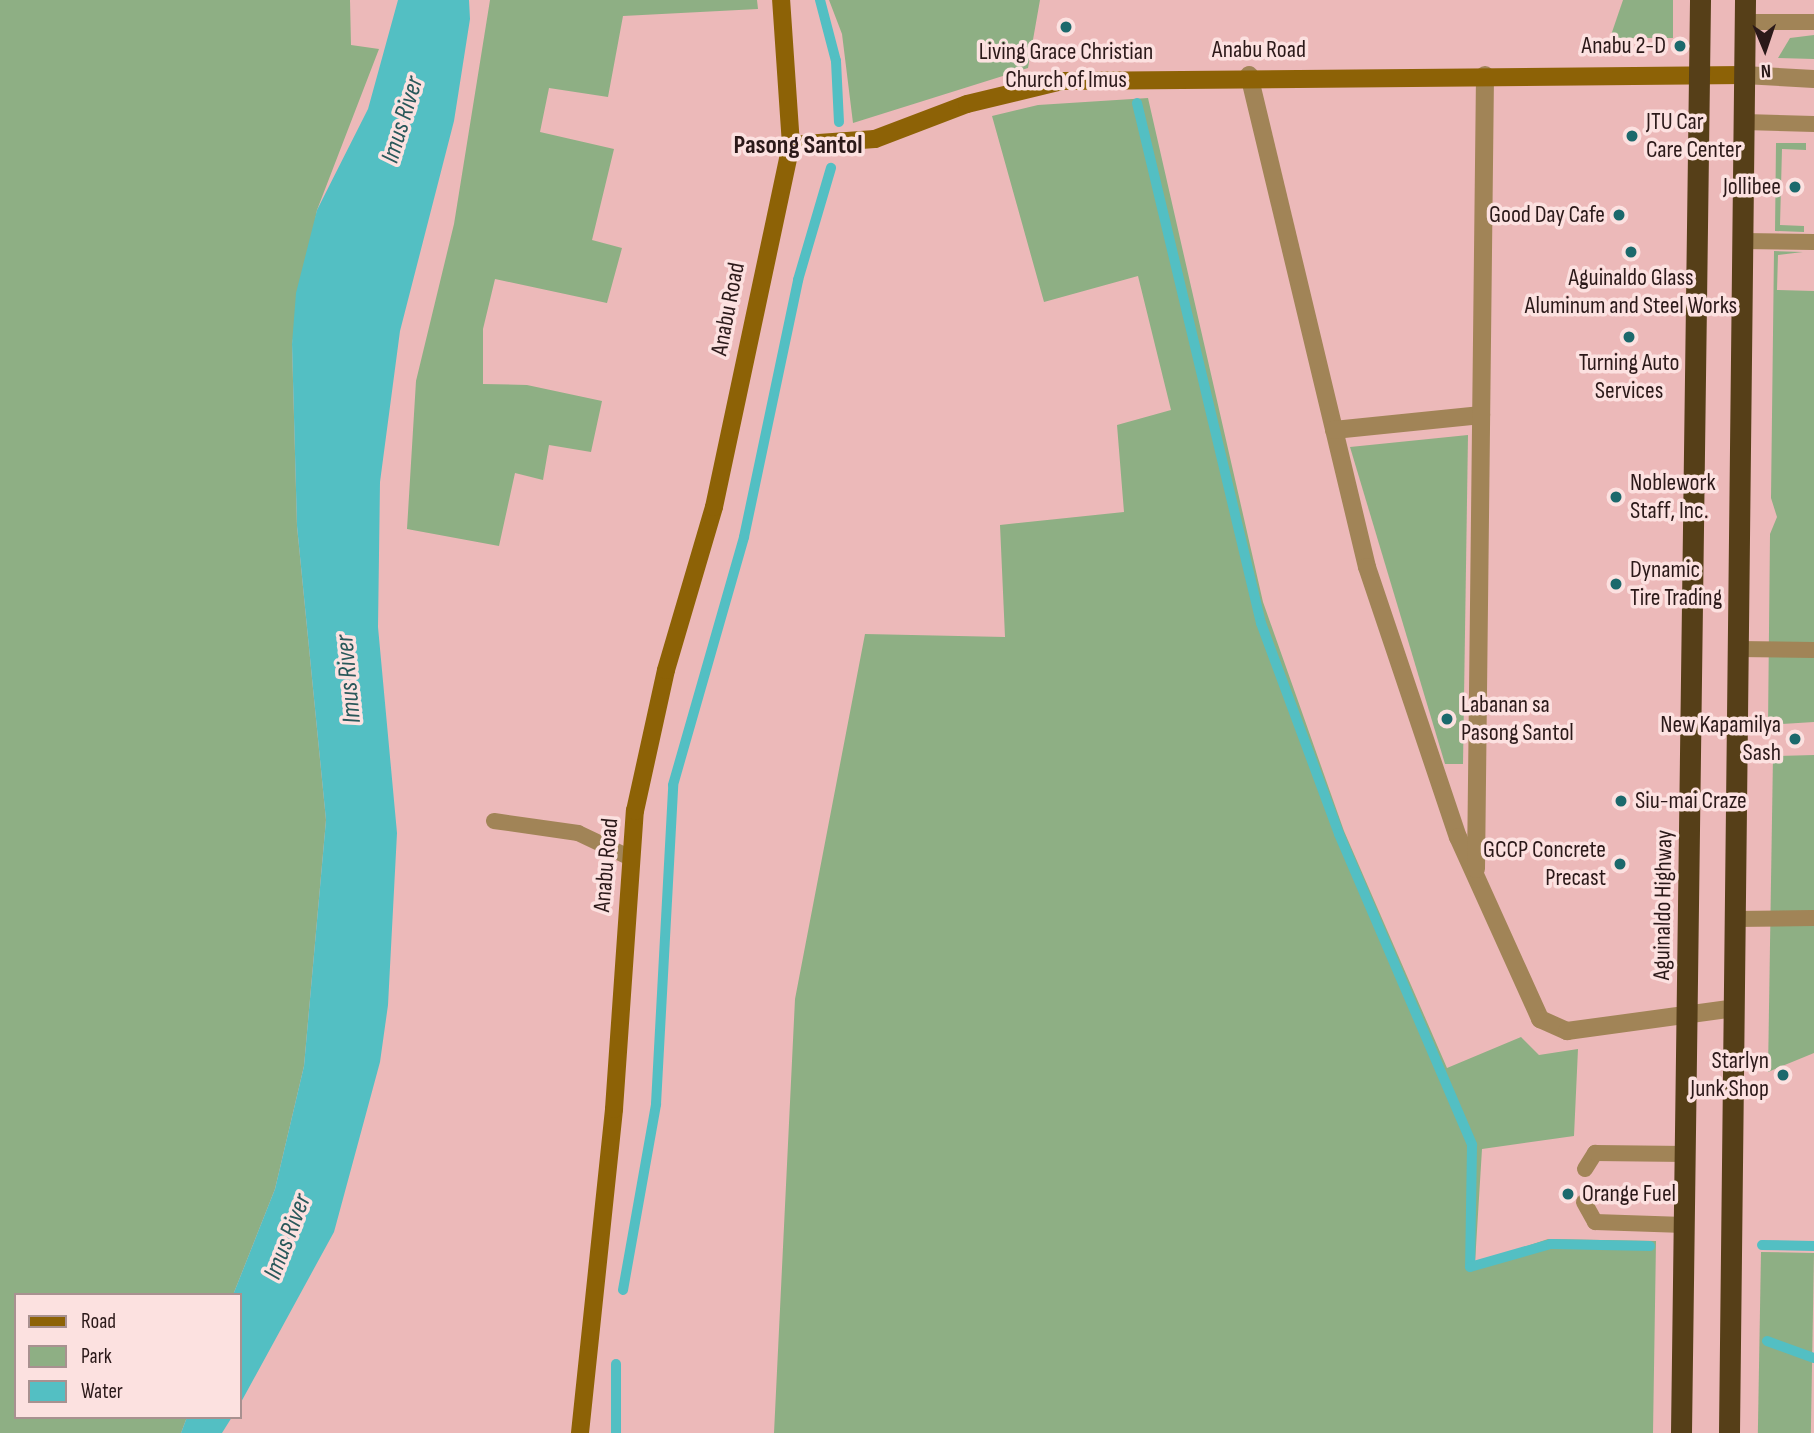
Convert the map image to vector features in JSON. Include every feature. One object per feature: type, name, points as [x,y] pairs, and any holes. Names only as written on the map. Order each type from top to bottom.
[{"type":"highway","name":"Aguinaldo Highway","points":[[1681,1433],[1700,0]]},
{"type":"highway","points":[[1729,1433],[1745,0]]},
{"type":"street","points":[[781,0],[791,145]]},
{"type":"street","points":[[1249,75],[1373,585],[1476,877],[1547,1026],[1567,1031],[1734,1009]]},
{"type":"street","name":"Anabu Road","points":[[580,1433],[614,1109],[631,858],[644,764],[714,508],[791,145],[875,139],[967,104],[1062,81],[1249,75],[1744,75]]},
{"type":"street","points":[[1476,877],[1485,75]]},
{"type":"street","points":[[1744,75],[1814,79]]},
{"type":"street","points":[[1334,430],[1481,415]]},
{"type":"lane","points":[[1745,22],[1814,22]]},
{"type":"lane","points":[[1744,122],[1814,124]]},
{"type":"lane","points":[[1742,240],[1814,242]]},
{"type":"lane","points":[[1738,649],[1814,650]]},
{"type":"lane","points":[[494,821],[578,833],[631,858]]},
{"type":"lane","points":[[1735,919],[1814,918]]},
{"type":"lane","points":[[1585,1169],[1595,1153],[1686,1154]]},
{"type":"lane","points":[[1584,1202],[1595,1222],[1684,1225]]},
{"type":"green space","points":[[0,0],[350,0],[351,45],[379,49],[317,210],[292,344],[297,526],[326,820],[304,1066],[275,1189],[234,1293],[14,1293],[14,1419],[186,1419],[181,1433],[0,1433]]},
{"type":"green space","points":[[490,0],[757,0],[758,9],[623,16],[608,97],[549,88],[540,132],[614,149],[592,240],[622,248],[607,303],[495,279],[483,329],[483,384],[527,385],[602,401],[591,452],[549,445],[543,480],[515,473],[499,546],[407,529],[416,381],[454,224]]},
{"type":"green space","points":[[829,0],[1040,0],[1028,68],[853,123],[842,34]]},
{"type":"green space","points":[[1623,0],[1673,0],[1673,38],[1610,38]]},
{"type":"green space","points":[[1814,35],[1814,59],[1778,58],[1790,38]]},
{"type":"green space","points":[[1148,98],[1263,602],[1344,831],[1447,1068],[1521,1037],[1539,1055],[1578,1049],[1574,1136],[1482,1149],[1475,1263],[1548,1239],[1656,1241],[1653,1433],[774,1433],[795,999],[865,634],[1005,637],[1000,525],[1124,512],[1117,425],[1171,410],[1138,276],[1044,302],[992,116],[1038,105]]},
{"type":"green space","points":[[1776,143],[1806,143],[1806,150],[1782,149],[1780,225],[1804,226],[1804,232],[1775,231]]},
{"type":"green space","points":[[1774,251],[1803,252],[1778,255],[1777,290],[1814,291],[1814,722],[1768,725],[1770,534],[1777,517],[1771,498]]},
{"type":"green space","points":[[1468,435],[1463,764],[1445,764],[1350,447]]},
{"type":"green space","points":[[1814,755],[1814,1053],[1768,1072],[1773,756]]},
{"type":"green space","points":[[1761,1252],[1814,1253],[1811,1433],[1758,1433]]},
{"type":"water","name":"Imus River","points":[[398,0],[469,0],[470,19],[454,121],[400,331],[380,482],[378,627],[397,833],[388,1005],[380,1062],[334,1232],[242,1400],[242,1293],[234,1293],[275,1189],[304,1066],[326,820],[297,526],[292,344],[296,293],[317,210],[368,109]]},
{"type":"water","points":[[186,1419],[231,1419],[222,1433],[181,1433]]},
{"type":"waterway","points":[[820,0],[836,61],[839,122]]},
{"type":"waterway","points":[[1137,103],[1261,623],[1339,834],[1472,1145],[1470,1267],[1551,1244],[1650,1246]]},
{"type":"waterway","points":[[623,1290],[656,1104],[673,785],[744,537],[798,280],[831,168]]},
{"type":"waterway","points":[[1762,1245],[1814,1246]]},
{"type":"waterway","points":[[1767,1341],[1814,1358]]},
{"type":"waterway","points":[[616,1364],[616,1433]]},
{"type":"place","name":"Living Grace Christian Church of Imus","points":[[1066,27]]},
{"type":"place","name":"Anabu 2-D","points":[[1680,46]]},
{"type":"place","name":"JTU Car Care Center","points":[[1632,136]]},
{"type":"place","name":"Jollibee","points":[[1795,187]]},
{"type":"place","name":"Good Day Cafe","points":[[1619,215]]},
{"type":"place","name":"Aguinaldo Glass Aluminum and Steel Works","points":[[1631,252]]},
{"type":"place","name":"Turning Auto Services","points":[[1629,337]]},
{"type":"place","name":"Noblework Staff, Inc.","points":[[1616,497]]},
{"type":"place","name":"Dynamic Tire Trading","points":[[1616,584]]},
{"type":"place","name":"Labanan sa Pasong Santol","points":[[1447,719]]},
{"type":"place","name":"New Kapamilya Sash","points":[[1795,739]]},
{"type":"place","name":"Siu-mai Craze","points":[[1621,801]]},
{"type":"place","name":"GCCP Concrete Precast","points":[[1620,864]]},
{"type":"place","name":"Starlyn Junk Shop","points":[[1783,1075]]},
{"type":"place","name":"Orange Fuel","points":[[1568,1194]]},
{"type":"district","name":"Pasong Santol","points":[[798,146]]}]
